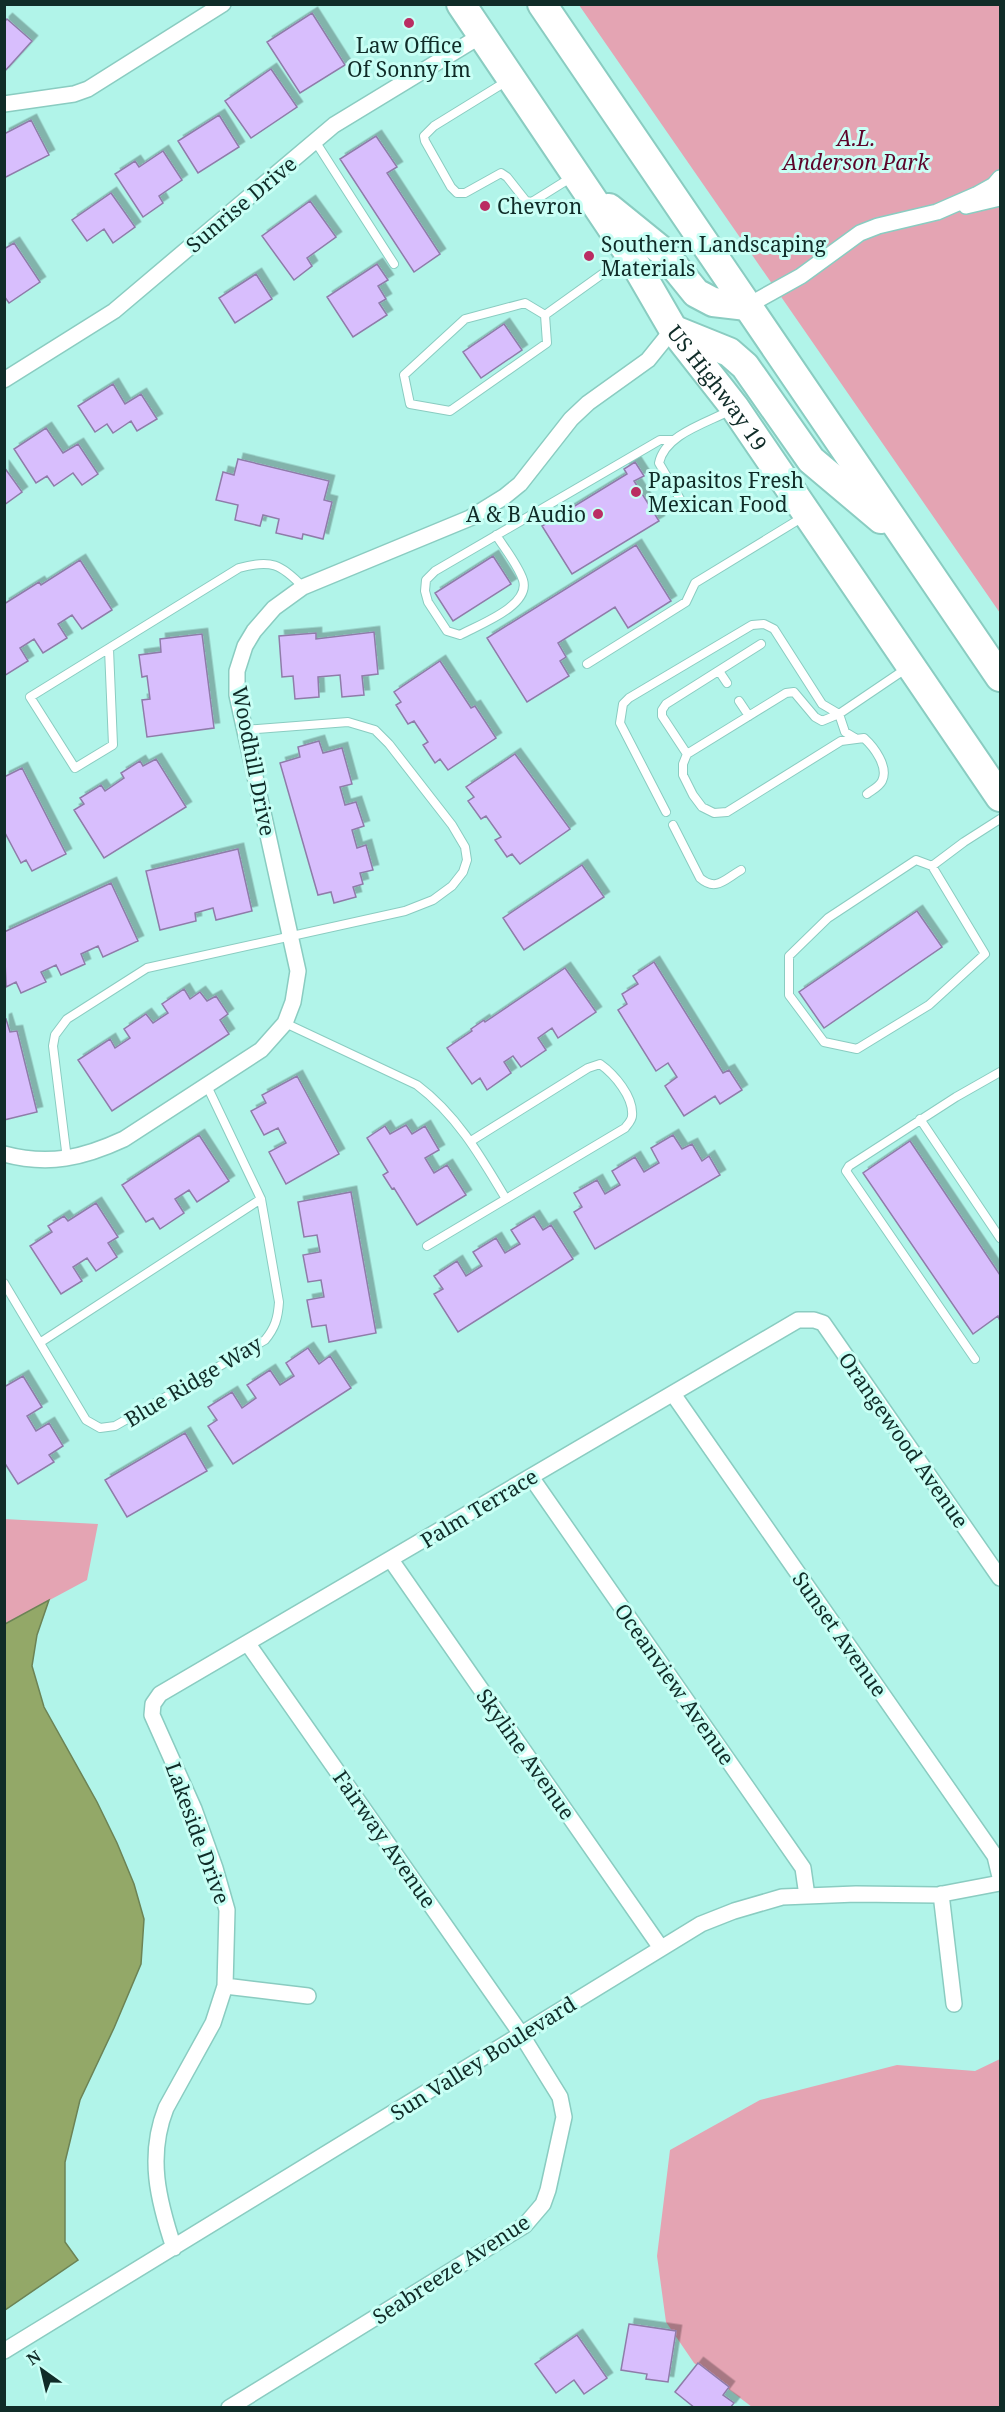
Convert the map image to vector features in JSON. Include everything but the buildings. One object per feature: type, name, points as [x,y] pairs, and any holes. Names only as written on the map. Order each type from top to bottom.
[{"type":"highway","name":"US Highway 19","points":[[461,4],[630,255],[673,329],[735,408],[1000,797]]},
{"type":"highway","points":[[542,4],[1000,677]]},
{"type":"highway","points":[[578,180],[662,251],[696,293],[713,302],[747,306]]},
{"type":"highway","points":[[673,329],[729,352],[745,366],[811,460],[908,541]]},
{"type":"highway","points":[[935,702],[1000,770]]},
{"type":"street","points":[[4,104],[74,94],[88,89],[223,4]]},
{"type":"street","name":"Sunrise Drive","points":[[4,380],[114,311],[334,125],[482,35]]},
{"type":"street","points":[[937,212],[994,185],[1000,178]]},
{"type":"street","points":[[747,306],[801,276],[860,233],[878,226],[1000,198]]},
{"type":"street","name":"Woodhill Drive","points":[[4,1154],[33,1160],[67,1159],[106,1147],[124,1138],[261,1050],[285,1023],[297,983],[298,971],[237,695],[237,671],[245,646],[254,631],[274,608],[303,586],[462,522],[504,497],[520,484],[571,419],[588,403],[648,360],[673,329]]},
{"type":"street","name":"Palm Terrace","points":[[160,1694],[798,1320]]},
{"type":"street","name":"Orangewood Avenue","points":[[798,1320],[814,1320],[823,1323],[1000,1578]]},
{"type":"street","name":"Sunset Avenue","points":[[673,1394],[995,1856],[1000,1877]]},
{"type":"street","name":"Oceanview Avenue","points":[[531,1477],[803,1868],[807,1896]]},
{"type":"street","name":"Skyline Avenue","points":[[391,1560],[661,1948]]},
{"type":"street","name":"Fairway Avenue","points":[[248,1644],[521,2034]]},
{"type":"street","name":"Lakeside Drive","points":[[160,1694],[153,1704],[152,1715],[194,1809],[215,1868],[225,1904],[228,1932],[225,1986],[213,2023],[166,2108],[160,2122],[155,2150],[158,2196],[174,2248]]},
{"type":"street","name":"Sun Valley Boulevard","points":[[4,2351],[701,1924],[734,1911],[782,1897],[941,1894],[1000,1883]]},
{"type":"street","points":[[941,1894],[954,2004]]},
{"type":"street","points":[[225,1986],[308,1996]]},
{"type":"street","name":"Seabreeze Avenue","points":[[230,2408],[525,2226],[536,2216],[548,2190],[564,2117],[560,2097],[521,2034]]},
{"type":"lane","points":[[511,78],[434,126],[424,136],[451,187],[457,193],[465,193],[501,173],[507,177],[526,201],[532,202],[578,180]]},
{"type":"lane","points":[[315,141],[394,264]]},
{"type":"lane","points":[[545,315],[630,255]]},
{"type":"lane","points":[[525,303],[545,315],[548,343],[450,411],[410,404],[404,375],[465,319],[525,303]]},
{"type":"lane","points":[[680,499],[659,463],[661,453],[673,440],[735,408]]},
{"type":"lane","points":[[496,535],[523,581],[523,592],[517,604],[460,635],[447,631],[428,602],[425,591],[426,580],[435,571],[496,535],[660,440],[673,440]]},
{"type":"lane","points":[[587,664],[686,602],[695,583],[807,514]]},
{"type":"lane","points":[[109,649],[113,745],[75,768],[30,697],[239,568],[252,564],[269,564],[286,569],[303,586]]},
{"type":"lane","points":[[666,812],[620,723],[623,704],[629,698],[752,625],[764,624],[774,629],[822,704],[840,714],[845,732],[855,738]]},
{"type":"lane","points":[[687,754],[662,716],[662,710],[666,704],[761,644]]},
{"type":"lane","points":[[867,794],[882,782],[882,767],[870,744],[864,738],[841,741],[727,812],[714,813],[702,807],[682,775],[687,754],[786,693],[794,692],[815,717],[822,721],[840,714],[910,665]]},
{"type":"lane","points":[[719,670],[727,683]]},
{"type":"lane","points":[[739,701],[749,716]]},
{"type":"lane","points":[[67,1159],[53,1046],[59,1027],[125,980],[147,968],[405,911],[433,900],[452,886],[463,872],[466,860],[465,847],[452,825],[389,744],[375,730],[348,722],[333,722],[244,730]]},
{"type":"lane","points":[[932,866],[1000,819]]},
{"type":"lane","points":[[673,825],[700,878],[707,885],[716,886],[741,870]]},
{"type":"lane","points":[[916,860],[932,866],[985,954],[929,1005],[857,1049],[824,1042],[789,995],[789,956],[828,918],[916,860]]},
{"type":"lane","points":[[285,1023],[417,1085],[440,1103],[471,1141],[506,1199]]},
{"type":"lane","points":[[427,1246],[625,1128],[632,1118],[631,1104],[612,1073],[600,1064],[588,1068],[471,1141]]},
{"type":"lane","points":[[975,1359],[846,1171],[849,1166],[920,1119],[1000,1072]]},
{"type":"lane","name":"Blue Ridge Way","points":[[4,1282],[86,1420],[100,1428],[110,1428],[265,1340],[274,1329],[279,1302],[261,1199],[207,1086]]},
{"type":"lane","points":[[920,1119],[1000,1238]]},
{"type":"lane","points":[[41,1342],[261,1199]]},
{"type":"green space","name":"A.L. Anderson Park","points":[[579,5],[1000,5],[1000,613]]},
{"type":"green space","points":[[4,1519],[98,1524],[87,1580],[5,1624]]},
{"type":"green space","points":[[1000,2059],[1000,2407],[752,2407],[694,2363],[666,2322],[657,2256],[670,2150],[760,2100],[897,2065],[975,2071]]},
{"type":"shaded area","points":[[49,1600],[37,1635],[32,1666],[44,1707],[117,1843],[134,1884],[144,1919],[141,1964],[80,2100],[65,2162],[65,2242],[78,2260],[5,2310],[5,1624]]},
{"type":"place","name":"Law Office Of Sonny Im","points":[[409,23]]},
{"type":"place","name":"Chevron","points":[[485,206]]},
{"type":"place","name":"Southern Landscaping Materials","points":[[589,256]]},
{"type":"place","name":"Papasitos Fresh Mexican Food","points":[[636,492]]},
{"type":"place","name":"A & B Audio","points":[[598,514]]}]
